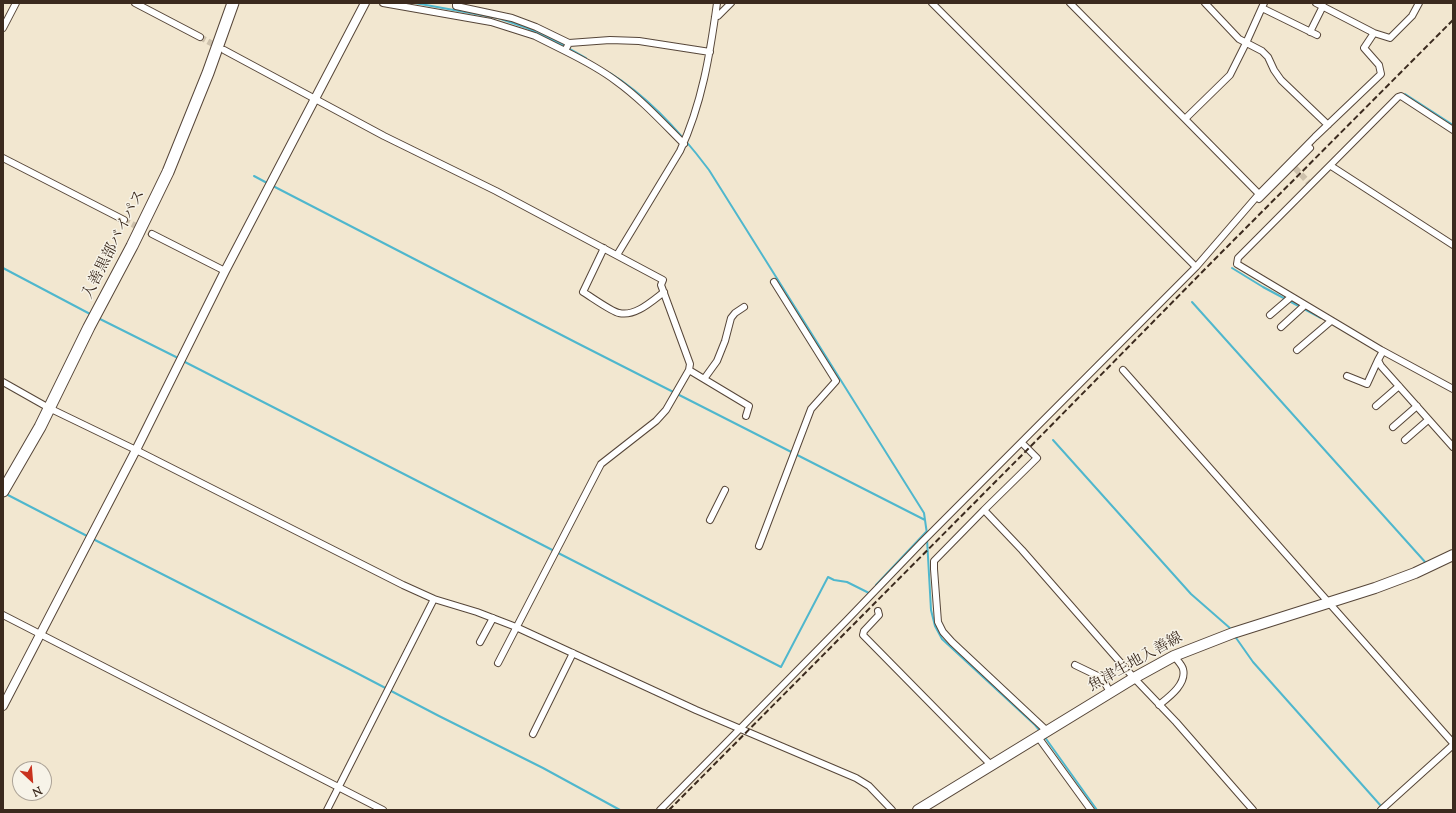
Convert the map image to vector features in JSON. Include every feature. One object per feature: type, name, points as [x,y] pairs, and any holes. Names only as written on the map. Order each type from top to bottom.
[{"type":"highway","name":"入善黒部バイパス","points":[[3,491],[40,427],[168,172],[208,73],[233,3]]},
{"type":"main road","name":"魚津生地入善線","points":[[918,810],[992,766],[1110,692],[1174,656],[1233,633],[1330,603],[1400,579],[1453,555]]},
{"type":"street","points":[[3,28],[16,3]]},
{"type":"street","points":[[134,3],[200,37]]},
{"type":"street","points":[[3,706],[136,450],[225,271],[365,3]]},
{"type":"street","points":[[383,3],[491,22],[535,36],[565,50],[597,68],[617,82],[654,114],[684,144]]},
{"type":"street","points":[[456,3],[456,6],[512,18],[536,27],[569,43],[610,40],[639,41],[710,52]]},
{"type":"street","points":[[617,255],[684,144],[702,92],[710,52],[717,3]]},
{"type":"street","points":[[715,17],[718,16],[731,3]]},
{"type":"street","points":[[932,3],[1196,267]]},
{"type":"street","points":[[1070,3],[1259,194]]},
{"type":"street","points":[[1205,3],[1239,38],[1262,51],[1268,57],[1281,80],[1328,125]]},
{"type":"street","points":[[1316,3],[1326,6],[1374,33],[1390,38],[1412,16],[1419,3]]},
{"type":"street","points":[[1186,119],[1230,75],[1263,5],[1317,35]]},
{"type":"street","points":[[1310,32],[1326,6]]},
{"type":"street","points":[[660,810],[922,542],[1196,267],[1259,194],[1315,137],[1381,74],[1379,65],[1364,48],[1374,33]]},
{"type":"street","points":[[565,50],[569,43]]},
{"type":"street","points":[[224,50],[384,136],[496,191],[663,280],[661,285],[690,364],[688,370],[666,410],[656,421],[601,464],[498,663]]},
{"type":"street","points":[[1453,130],[1401,96],[1398,97],[1238,258],[1237,264],[1331,321],[1453,389]]},
{"type":"street","points":[[1246,208],[1251,207],[1294,167],[1316,142],[1315,137]]},
{"type":"street","points":[[3,158],[124,220]]},
{"type":"street","points":[[1331,166],[1453,245]]},
{"type":"street","points":[[152,234],[225,271]]},
{"type":"street","points":[[604,248],[584,292],[619,313],[632,312],[646,306],[664,292]]},
{"type":"street","points":[[760,546],[811,409],[836,381],[774,282]]},
{"type":"street","points":[[1270,315],[1291,297]]},
{"type":"street","points":[[1281,327],[1305,305]]},
{"type":"street","points":[[704,379],[717,361],[725,341],[731,318],[734,313],[744,307]]},
{"type":"street","points":[[1297,350],[1331,321]]},
{"type":"street","points":[[1347,376],[1367,384],[1383,351]]},
{"type":"street","points":[[1378,360],[1381,366],[1453,447]]},
{"type":"street","points":[[688,370],[749,406],[746,416]]},
{"type":"street","points":[[1123,370],[1453,744],[1381,810]]},
{"type":"street","points":[[3,382],[49,408],[136,450],[403,585],[434,599],[516,627],[740,729],[856,778],[869,786],[892,810]]},
{"type":"street","points":[[1376,406],[1399,386]]},
{"type":"street","points":[[1393,427],[1417,406]]},
{"type":"street","points":[[1405,440],[1428,420]]},
{"type":"street","points":[[1022,443],[1037,458],[934,561],[938,622],[943,632],[952,642],[1043,734],[1091,810]]},
{"type":"street","points":[[710,520],[725,490]]},
{"type":"street","points":[[984,510],[1022,550],[1134,678],[1253,810]]},
{"type":"street","points":[[327,810],[434,599]]},
{"type":"street","points":[[878,611],[879,615],[864,631],[863,635],[992,766]]},
{"type":"street","points":[[3,615],[382,810]]},
{"type":"street","points":[[480,642],[493,618]]},
{"type":"street","points":[[533,734],[573,653]]},
{"type":"street","points":[[1159,705],[1172,694],[1181,683],[1184,676],[1183,669],[1174,656]]},
{"type":"street","points":[[1075,665],[1102,678],[1110,692]]},
{"type":"waterway","points":[[415,3],[498,18],[527,28],[586,58]]},
{"type":"waterway","points":[[610,73],[638,93],[664,117],[688,143],[709,170],[924,513],[927,534]]},
{"type":"waterway","points":[[1405,94],[1453,125]]},
{"type":"waterway","points":[[254,176],[269,184]]},
{"type":"waterway","points":[[273,186],[925,520]]},
{"type":"waterway","points":[[3,268],[92,315]]},
{"type":"waterway","points":[[1232,268],[1263,287],[1321,318]]},
{"type":"waterway","points":[[1192,302],[1426,563]]},
{"type":"waterway","points":[[98,318],[180,359]]},
{"type":"waterway","points":[[183,361],[781,667],[828,577],[834,580],[847,582],[869,593]]},
{"type":"waterway","points":[[1053,440],[1191,594],[1231,629]]},
{"type":"waterway","points":[[6,494],[89,537]]},
{"type":"waterway","points":[[876,585],[926,532]]},
{"type":"waterway","points":[[93,539],[543,768],[620,810]]},
{"type":"waterway","points":[[927,539],[931,610],[935,626],[942,639],[1040,731]]},
{"type":"waterway","points":[[1234,635],[1253,662],[1381,806]]},
{"type":"waterway","points":[[1044,736],[1097,810]]},
{"type":"tunnel","points":[[200,37],[220,48]]},
{"type":"tunnel","points":[[1295,168],[1311,185]]},
{"type":"tunnel","points":[[124,220],[152,234]]},
{"type":"railway","points":[[669,810],[1453,20]]}]
